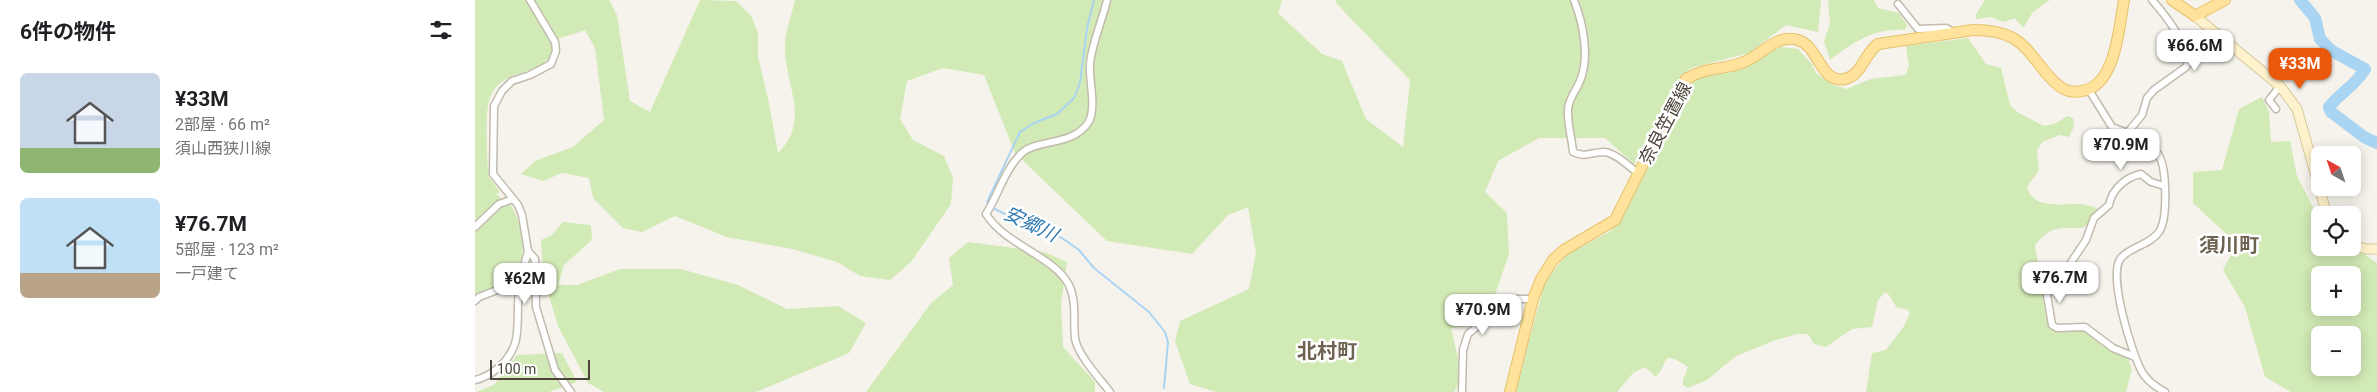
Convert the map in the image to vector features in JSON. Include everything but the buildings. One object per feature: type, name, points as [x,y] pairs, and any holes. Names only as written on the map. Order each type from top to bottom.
[{"type":"main road","points":[[2089,90],[2105,76],[2110,65],[2124,0]]},
{"type":"main road","points":[[2172,0],[2195,16],[2281,86],[2297,109],[2324,206]]},
{"type":"main road","points":[[2195,16],[2225,0]]},
{"type":"main road","name":"奈良笠置線","points":[[1510,392],[1533,299],[1553,260],[1574,242],[1600,231],[1615,220],[1681,86],[1686,79],[1699,71],[1729,67],[1745,62],[1770,45],[1785,39],[1797,39],[1812,49],[1829,76],[1836,80],[1844,79],[1850,78],[1857,71],[1871,48],[1877,44],[1953,32],[1989,30],[2003,33],[2026,48],[2050,78],[2064,90],[2073,92],[2089,90]]},
{"type":"main road","points":[[2361,247],[2377,249]]},
{"type":"street","points":[[530,0],[555,42],[556,51],[551,64],[530,75],[511,81],[493,106],[493,174],[513,199],[522,215],[528,251],[535,260],[535,307],[557,375],[571,392]]},
{"type":"street","points":[[1107,0],[1089,64],[1092,112],[1089,121],[1081,130],[1063,140],[1025,150],[1015,160],[986,214],[991,223],[1057,271],[1069,285],[1074,302],[1075,340],[1094,372],[1110,392]]},
{"type":"street","points":[[1574,0],[1584,42],[1585,62],[1580,80],[1571,97],[1568,110],[1573,152],[1582,156],[1599,153],[1612,154],[1638,174]]},
{"type":"street","points":[[2128,132],[2142,115],[2147,98],[2154,90],[2186,67],[2189,60],[2185,47],[2167,17],[2152,0]]},
{"type":"street","points":[[1899,4],[1918,29],[1946,28],[1953,32]]},
{"type":"street","points":[[2276,109],[2269,100],[2281,86]]},
{"type":"street","points":[[2089,90],[2112,127],[2128,132],[2158,153],[2164,174],[2162,226],[2150,240],[2120,258],[2116,273],[2121,305],[2135,357],[2143,374],[2165,392]]},
{"type":"street","points":[[2135,357],[2113,348],[2085,327],[2057,328],[2052,325],[2046,289],[2049,284],[2062,276],[2086,240],[2094,218],[2109,205],[2111,196],[2117,188],[2133,175],[2141,174],[2151,182],[2164,186]]},
{"type":"street","points":[[475,227],[499,204],[513,199]]},
{"type":"street","points":[[475,380],[483,379],[497,369],[514,349],[519,324],[518,310],[522,268],[528,251]]},
{"type":"street","points":[[475,301],[479,297],[505,287],[522,268]]},
{"type":"street","points":[[1462,392],[1463,350],[1468,334],[1510,299],[1533,299]]},
{"type":"green space","points":[[475,0],[609,0],[617,15],[630,101],[650,112],[700,0],[736,1],[751,16],[758,33],[758,57],[778,153],[788,141],[795,115],[786,60],[785,40],[795,0],[1282,0],[1278,13],[1322,54],[1342,61],[1366,119],[1403,147],[1410,80],[1336,3],[1336,0],[1821,0],[1818,32],[1786,25],[1749,53],[1691,68],[1682,76],[1634,164],[1605,138],[1539,138],[1498,161],[1485,192],[1507,213],[1509,254],[1485,324],[1451,328],[1462,376],[1454,392],[1216,392],[1190,384],[1175,341],[1180,321],[1249,289],[1256,253],[1248,207],[1228,215],[1192,254],[1107,241],[1015,153],[984,75],[943,68],[907,81],[900,119],[913,140],[944,156],[953,178],[951,204],[911,262],[890,280],[860,276],[837,262],[792,249],[727,237],[675,216],[642,232],[623,228],[593,198],[589,178],[562,173],[543,181],[521,174],[535,161],[573,147],[604,120],[595,48],[585,30],[551,42],[552,52],[547,60],[539,66],[510,77],[494,90],[489,101],[487,115],[488,170],[489,177],[500,192],[496,194],[501,198],[475,222]]},
{"type":"green space","points":[[1828,0],[1874,0],[1878,8],[1899,13],[1907,25],[1905,30],[1884,31],[1856,42],[1830,60],[1824,41],[1830,24]]},
{"type":"green space","points":[[1985,0],[2050,0],[2033,12],[2023,28],[2015,18],[2003,22],[1991,17],[1976,19],[1976,14]]},
{"type":"green space","points":[[1968,38],[1986,64],[2001,68],[2010,105],[2017,112],[2044,126],[2054,124],[2068,116],[2073,118],[2074,127],[2069,137],[2060,135],[2042,142],[2037,151],[2039,170],[2027,187],[2030,195],[2042,203],[2058,205],[2082,204],[2097,208],[2086,226],[2061,228],[2051,231],[2043,236],[2035,245],[2046,318],[2052,329],[2084,330],[2128,359],[2132,369],[2126,392],[1866,392],[1872,353],[1886,350],[1904,326],[1910,313],[1906,309],[1897,308],[1885,292],[1878,300],[1872,327],[1852,329],[1826,347],[1814,344],[1808,334],[1797,334],[1776,340],[1736,356],[1707,380],[1688,388],[1683,385],[1683,380],[1688,367],[1669,358],[1656,377],[1645,367],[1633,373],[1617,392],[1515,392],[1545,282],[1566,255],[1611,231],[1685,84],[1701,74],[1752,64],[1766,53],[1781,47],[1798,49],[1812,64],[1816,73],[1831,84],[1846,89],[1871,79],[1905,75],[1909,66],[1906,46]]},
{"type":"green space","points":[[2262,97],[2269,112],[2271,142],[2290,141],[2297,176],[2312,206],[2311,256],[2361,256],[2361,252],[2377,263],[2377,392],[2291,392],[2265,377],[2245,307],[2223,270],[2237,244],[2193,203],[2193,172],[2222,170],[2239,109]]},
{"type":"green space","points":[[510,204],[517,218],[521,233],[522,257],[518,267],[505,281],[475,297],[475,230],[502,205]]},
{"type":"green space","points":[[563,222],[591,225],[592,240],[564,265],[558,285],[577,285],[620,269],[681,269],[738,285],[787,309],[838,306],[866,323],[849,353],[756,392],[604,392],[588,383],[558,326],[544,280],[541,240],[552,235]]},
{"type":"green space","points":[[968,242],[1044,252],[1067,262],[1061,304],[1063,347],[1095,382],[1095,392],[866,392],[931,303],[953,285],[949,258]]},
{"type":"green space","points":[[562,353],[577,382],[549,392],[476,392],[494,385],[517,355]]},
{"type":"waterway","name":"安郷川","points":[[990,204],[987,202],[1020,132],[1034,123],[1057,114],[1074,98],[1080,83],[1087,28],[1094,0]]},
{"type":"waterway","points":[[2300,0],[2315,18],[2320,39],[2332,51],[2365,69],[2358,79],[2329,107],[2331,112],[2364,137],[2377,143]]},
{"type":"waterway","name":"安郷川","points":[[993,208],[1031,227],[1062,238],[1079,250],[1094,268],[1149,312],[1165,332],[1168,342],[1164,388]]},
{"type":"district","name":"須川町","points":[[2229,245]]},
{"type":"district","name":"北村町","points":[[1327,351]]}]
